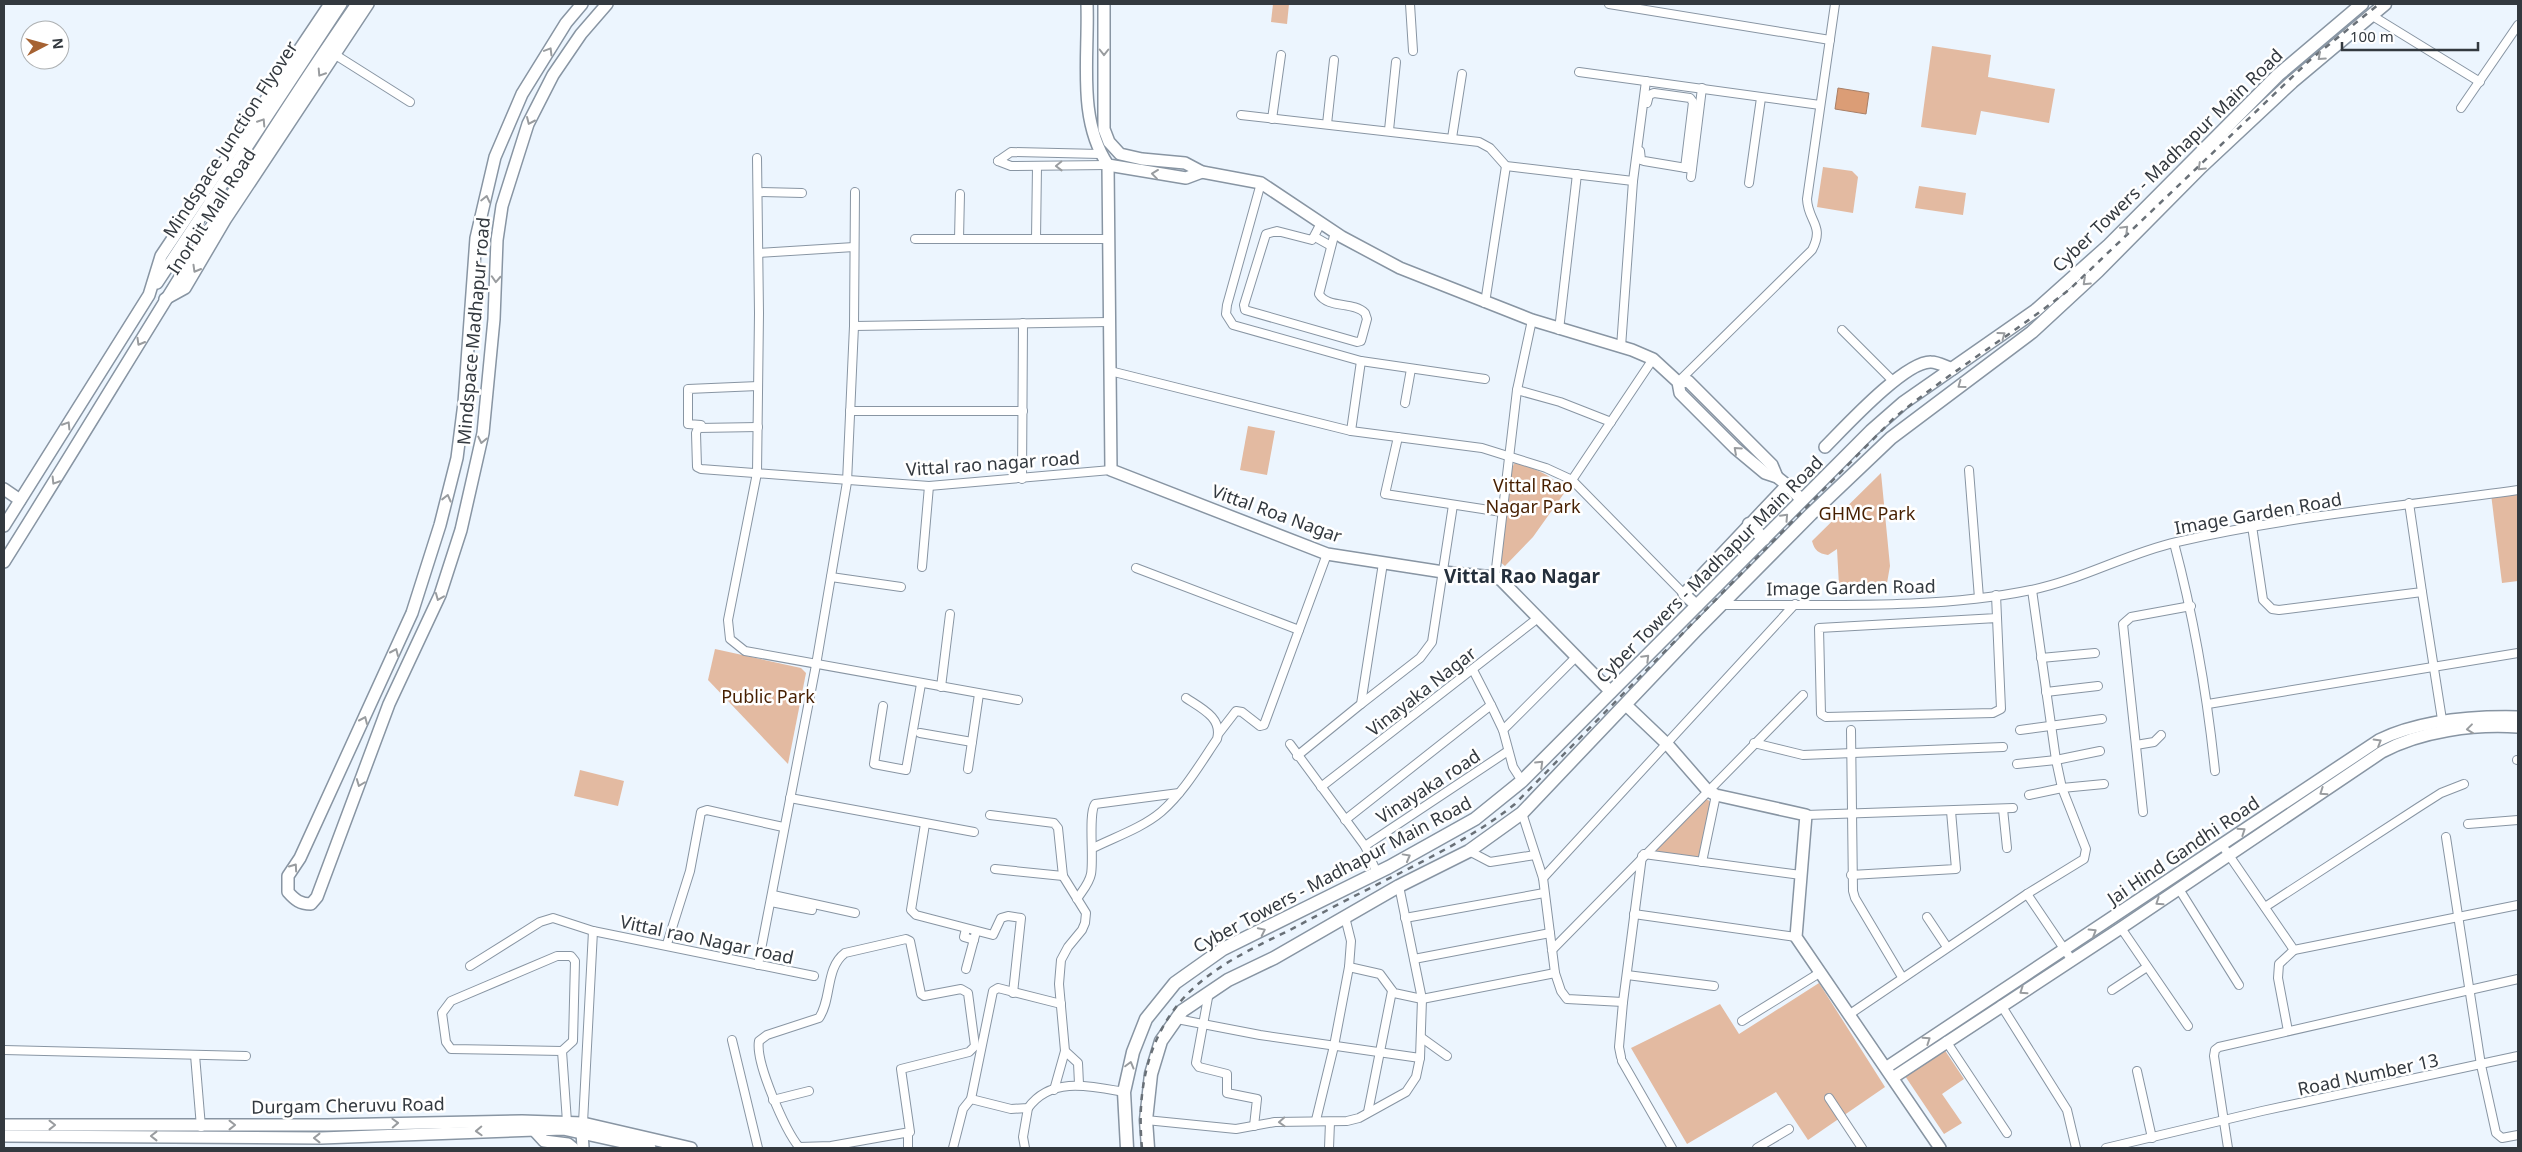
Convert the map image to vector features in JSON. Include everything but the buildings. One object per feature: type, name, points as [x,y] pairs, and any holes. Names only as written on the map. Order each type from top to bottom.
[{"type":"main road","name":"Cyber Towers - Madhapur Main Road","points":[[1127,1148],[1124,1092],[1133,1052],[1146,1019],[1175,983],[1223,949],[1377,872],[1475,819],[1522,781],[1801,500],[1881,423],[1904,404],[2035,311],[2109,246],[2278,75],[2362,4]]},
{"type":"main road","name":"Cyber Towers - Madhapur Main Road","points":[[1148,1148],[1146,1120],[1148,1086],[1161,1041],[1182,1011],[1210,990],[1274,958],[1399,886],[1469,851],[1522,813],[1811,514],[1891,438],[2032,332],[2098,271],[2201,167],[2292,82],[2385,4]]},
{"type":"main road","points":[[1904,404],[1914,419]]},
{"type":"main road","points":[[1881,423],[1891,438]]},
{"type":"main road","points":[[1749,524],[1764,538]]},
{"type":"street","name":"Inorbit Mall Road","points":[[4,526],[149,295],[161,256],[330,4]]},
{"type":"street","name":"Mindspace Junction Flyover","points":[[149,295],[341,4]]},
{"type":"street","name":"Mindspace Junction Flyover","points":[[164,300],[319,58],[356,4]]},
{"type":"street","name":"Inorbit Mall Road","points":[[4,562],[108,396],[164,300],[185,288],[225,220],[368,4]]},
{"type":"street","name":"Mindspace Madhapur road","points":[[582,4],[566,23],[522,94],[496,157],[476,238],[469,356],[456,463],[428,570],[412,613],[375,696],[300,858],[288,876],[288,892],[296,901],[311,904],[317,897],[389,704],[440,595],[461,530],[473,484],[483,433],[502,206],[528,124],[553,75],[581,34],[607,4]]},
{"type":"street","points":[[1087,4],[1088,94],[1091,127],[1100,154],[1108,166],[1111,470]]},
{"type":"street","points":[[1104,4],[1104,129],[1109,142],[1120,154],[1142,159],[1186,163],[1202,172],[1261,183],[1335,232],[1391,263],[1485,303],[1559,330],[1621,347],[1652,359],[1678,382],[1688,382],[1772,464],[1776,476],[1801,500]]},
{"type":"street","points":[[1410,4],[1413,50]]},
{"type":"street","points":[[1609,4],[1830,40]]},
{"type":"street","points":[[1678,382],[1812,250],[1818,239],[1816,227],[1807,210],[1807,199],[1835,4]]},
{"type":"street","points":[[2371,15],[2480,82]]},
{"type":"street","points":[[2461,108],[2518,25]]},
{"type":"street","points":[[334,54],[410,102]]},
{"type":"street","points":[[1272,119],[1281,55]]},
{"type":"street","points":[[1327,124],[1334,60]]},
{"type":"street","points":[[1389,130],[1396,62]]},
{"type":"street","points":[[1580,72],[1820,105]]},
{"type":"street","points":[[1452,138],[1462,74]]},
{"type":"street","points":[[1621,347],[1633,181],[1646,81]]},
{"type":"street","points":[[1689,171],[1702,88]]},
{"type":"street","points":[[1654,93],[1690,98],[1693,102],[1689,171],[1641,160],[1649,95],[1654,93]]},
{"type":"street","points":[[1749,183],[1762,98]]},
{"type":"street","points":[[1241,115],[1389,130],[1479,142],[1490,148],[1506,166],[1633,181]]},
{"type":"street","points":[[1100,154],[1011,152],[998,161],[1010,166],[1108,166],[1186,178],[1202,172]]},
{"type":"street","points":[[757,158],[759,252],[757,473],[728,620],[730,639],[745,650],[816,665],[1018,700]]},
{"type":"street","points":[[1036,239],[1038,166]]},
{"type":"street","points":[[1485,303],[1506,166]]},
{"type":"street","points":[[1559,330],[1577,174]]},
{"type":"street","points":[[1261,183],[1226,305],[1226,314],[1233,325],[1361,361],[1485,379]]},
{"type":"street","points":[[758,192],[802,193]]},
{"type":"street","points":[[758,965],[772,898],[783,827],[816,665],[847,482],[854,326],[855,192]]},
{"type":"street","points":[[959,239],[960,194]]},
{"type":"street","points":[[1321,223],[1312,240],[1277,232],[1266,234],[1244,305],[1245,310],[1357,342],[1361,341],[1367,319],[1366,313],[1358,308],[1327,301],[1319,294],[1335,232]]},
{"type":"street","points":[[1315,237],[1331,246]]},
{"type":"street","name":"Mindspace Madhapur road","points":[[476,238],[498,240]]},
{"type":"street","points":[[915,239],[1110,239]]},
{"type":"street","points":[[759,252],[854,247]]},
{"type":"street","points":[[1532,320],[1517,390],[1495,577],[1577,656],[1611,692]]},
{"type":"street","points":[[854,326],[1109,322]]},
{"type":"street","points":[[1022,479],[1023,323]]},
{"type":"street","points":[[1842,330],[1894,382]]},
{"type":"street","points":[[1572,480],[1652,359]]},
{"type":"street","points":[[1351,431],[1361,361]]},
{"type":"street","points":[[1825,447],[1873,399],[1911,369],[1925,363],[1936,363],[1953,369]]},
{"type":"street","points":[[1405,403],[1411,369]]},
{"type":"street","points":[[1110,372],[1351,431],[1482,448],[1509,455],[1572,480],[1697,606]]},
{"type":"street","points":[[758,386],[688,389],[686,391],[690,425],[758,425]]},
{"type":"street","points":[[1517,390],[1560,402],[1611,422]]},
{"type":"street","points":[[850,411],[1023,411]]},
{"type":"street","name":"Vittal rao nagar road","points":[[758,425],[698,428],[695,442],[695,461],[697,467],[701,469],[847,482],[929,486],[1111,470]]},
{"type":"street","points":[[1398,438],[1386,494],[1502,512]]},
{"type":"street","name":"Vittal Roa Nagar","points":[[1111,470],[1327,554],[1443,572],[1495,577]]},
{"type":"street","points":[[1969,470],[1979,598]]},
{"type":"street","points":[[1684,594],[1787,485]]},
{"type":"street","points":[[922,566],[929,486]]},
{"type":"street","points":[[4,488],[20,500]]},
{"type":"street","name":"Image Garden Road","points":[[1723,605],[1897,603],[1979,598],[2032,590],[2174,543],[2252,526],[2409,503],[2518,490]]},
{"type":"street","points":[[2409,503],[2444,727]]},
{"type":"street","points":[[1297,756],[1420,658],[1432,642],[1453,505]]},
{"type":"street","points":[[2252,526],[2263,600],[2272,609],[2279,610],[2422,592]]},
{"type":"street","points":[[2174,543],[2191,606],[2208,704],[2215,771]]},
{"type":"street","points":[[1093,848],[1145,822],[1160,812],[1180,793],[1217,740],[1219,733],[1236,711],[1242,712],[1260,726],[1264,725],[1327,554]]},
{"type":"street","points":[[1361,704],[1384,563]]},
{"type":"street","points":[[1136,568],[1299,630]]},
{"type":"street","points":[[831,577],[901,587]]},
{"type":"street","points":[[1850,1014],[2027,894],[2084,859],[2086,849],[2084,841],[2062,788],[2056,760],[2032,590]]},
{"type":"street","points":[[1996,595],[2001,709],[1993,713],[1826,717],[1821,714],[1819,628],[1997,618]]},
{"type":"street","points":[[1543,878],[1668,745],[1795,604]]},
{"type":"street","points":[[2143,812],[2124,624],[2131,617],[2191,606]]},
{"type":"street","points":[[941,687],[950,614]]},
{"type":"street","name":"Vinayaka Nagar","points":[[1321,787],[1538,618]]},
{"type":"street","points":[[2041,658],[2095,653]]},
{"type":"street","points":[[2208,704],[2518,653]]},
{"type":"street","points":[[1503,730],[1577,656]]},
{"type":"street","points":[[1473,670],[1503,730],[1514,769],[1522,781]]},
{"type":"street","points":[[883,706],[874,764],[906,770],[921,684]]},
{"type":"street","points":[[2046,692],[2098,686]]},
{"type":"street","points":[[968,769],[979,694]]},
{"type":"street","points":[[1552,950],[1643,855],[1712,793],[1754,742],[1803,695]]},
{"type":"street","points":[[375,696],[389,704]]},
{"type":"street","points":[[1186,698],[1213,716],[1219,733]]},
{"type":"street","points":[[1344,820],[1491,705]]},
{"type":"street","points":[[1626,705],[1668,745],[1712,793],[1806,815],[1951,812],[2013,808]]},
{"type":"street","name":"Jai Hind Gandhi Road","points":[[1894,1077],[2001,1005],[2068,954],[2222,845],[2379,740],[2400,731],[2518,717]]},
{"type":"street","points":[[2020,730],[2051,724],[2102,719]]},
{"type":"street","name":"Jai Hind Gandhi Road","points":[[1887,1067],[2068,954],[2121,928],[2382,752],[2444,727],[2518,727]]},
{"type":"street","points":[[1851,730],[1851,875],[1855,898],[1902,977]]},
{"type":"street","points":[[920,733],[972,742]]},
{"type":"street","points":[[2136,745],[2154,742],[2161,735]]},
{"type":"street","points":[[1754,742],[1803,755],[2003,747]]},
{"type":"street","points":[[1290,744],[1344,820],[1365,846],[1377,872]]},
{"type":"street","name":"Vinayaka road","points":[[1365,846],[1508,751]]},
{"type":"street","points":[[2017,764],[2056,760],[2100,751]]},
{"type":"street","points":[[2029,795],[2062,788],[2104,784]]},
{"type":"street","points":[[2266,907],[2419,807],[2442,793],[2464,784]]},
{"type":"street","points":[[1078,899],[1090,875],[1093,848],[1091,814],[1095,804],[1180,793]]},
{"type":"street","points":[[1702,862],[1712,793]]},
{"type":"street","points":[[790,798],[974,832]]},
{"type":"street","points":[[2003,809],[2007,848]]},
{"type":"street","points":[[667,944],[690,871],[701,812],[706,810],[783,827]]},
{"type":"street","points":[[1851,875],[1956,869],[1951,812]]},
{"type":"street","points":[[1522,813],[1543,878],[1555,973],[1561,991],[1567,999],[1623,1002]]},
{"type":"street","points":[[990,815],[1057,825],[1063,876],[1067,886],[1085,910],[1085,923],[1061,960],[1059,984],[1065,1051],[1054,1090]]},
{"type":"street","points":[[1806,815],[1796,937],[1894,1077],[1940,1148]]},
{"type":"street","points":[[2468,824],[2518,820]]},
{"type":"street","points":[[925,824],[910,910],[913,914],[995,935],[998,920],[1004,916],[1021,918],[1013,993]]},
{"type":"street","points":[[2446,837],[2481,1065],[2496,1133],[2502,1138],[2518,1135]]},
{"type":"street","points":[[2222,845],[2294,950]]},
{"type":"street","points":[[1469,851],[1490,862],[1535,855]]},
{"type":"street","points":[[1643,855],[1801,875]]},
{"type":"street","points":[[1643,855],[1634,914],[1619,1047],[1621,1059],[1672,1148]]},
{"type":"street","points":[[995,869],[1063,876]]},
{"type":"street","points":[[1146,1120],[1236,1129],[1316,1120],[1347,1122],[1406,1092],[1416,1077],[1420,1058],[1422,999],[1399,886]]},
{"type":"street","points":[[2179,889],[2239,984]]},
{"type":"street","points":[[1405,918],[1544,893]]},
{"type":"street","points":[[2027,894],[2068,954]]},
{"type":"street","points":[[772,898],[812,910]]},
{"type":"street","points":[[772,898],[855,913]]},
{"type":"street","points":[[2288,1031],[2278,978],[2279,964],[2294,950],[2518,905]]},
{"type":"street","points":[[1634,914],[1796,937]]},
{"type":"street","points":[[1316,1120],[1334,1046],[1349,967],[1351,941],[1345,917]]},
{"type":"street","points":[[1927,917],[1947,947]]},
{"type":"street","name":"Vittal rao Nagar road","points":[[470,966],[546,919],[560,920],[593,931],[667,944],[814,976]]},
{"type":"street","points":[[2121,928],[2188,1026]]},
{"type":"street","points":[[966,929],[964,937],[974,940]]},
{"type":"street","points":[[577,1126],[592,962],[593,931]]},
{"type":"street","points":[[978,932],[968,969],[974,940],[978,932]]},
{"type":"street","points":[[1414,959],[1550,933]]},
{"type":"street","points":[[906,939],[910,941],[921,994],[924,996],[961,989],[968,993],[975,1046],[969,1052],[901,1069],[912,1130],[908,1134],[848,1146],[798,1147],[773,1100],[759,1052],[759,1041],[767,1035],[819,1018],[824,1011],[833,969],[838,958],[845,953],[906,939]]},
{"type":"street","points":[[557,956],[571,956],[575,961],[573,1041],[562,1051],[451,1049],[446,1042],[442,1013],[450,1001],[557,956]]},
{"type":"street","points":[[575,961],[592,962]]},
{"type":"street","points":[[1349,967],[1377,972],[1392,991],[1422,999],[1555,973]]},
{"type":"street","points":[[2112,990],[2147,967]]},
{"type":"street","points":[[1742,1020],[1821,972]]},
{"type":"street","points":[[1627,976],[1714,986]]},
{"type":"street","points":[[2228,1148],[2215,1050],[2219,1047],[2518,979]]},
{"type":"street","points":[[953,1148],[963,1109],[971,1099],[992,993],[998,988],[1061,1004]]},
{"type":"street","points":[[1210,990],[1196,1063],[1199,1067],[1226,1074],[1227,1093],[1257,1099],[1254,1126]]},
{"type":"street","points":[[1368,1112],[1392,991]]},
{"type":"street","points":[[2001,1005],[2067,1110],[2076,1148]]},
{"type":"street","points":[[1177,1019],[1380,1054],[1420,1058]]},
{"type":"street","points":[[1422,1038],[1447,1056]]},
{"type":"street","points":[[732,1040],[758,1148]]},
{"type":"street","points":[[1946,1041],[2007,1134]]},
{"type":"street","points":[[4,1050],[246,1056]]},
{"type":"street","points":[[562,1051],[583,1148]]},
{"type":"street","points":[[1065,1051],[1078,1063],[1079,1084]]},
{"type":"street","points":[[195,1055],[201,1131]]},
{"type":"street","name":"Road Number 13","points":[[2106,1148],[2224,1122],[2262,1111],[2518,1056]]},
{"type":"street","points":[[2137,1071],[2152,1138]]},
{"type":"street","points":[[1025,1148],[1023,1137],[1028,1108],[1039,1095],[1079,1084],[1124,1092]]},
{"type":"street","points":[[773,1100],[809,1091]]},
{"type":"street","points":[[1829,1098],[1862,1148]]},
{"type":"street","points":[[971,1099],[1012,1109],[1028,1108]]},
{"type":"street","name":"Durgam Cheruvu Road","points":[[4,1136],[516,1120],[577,1126],[691,1148]]},
{"type":"street","points":[[1329,1148],[1330,1122]]},
{"type":"street","name":"Durgam Cheruvu Road","points":[[4,1125],[201,1131],[321,1138],[577,1126],[650,1148]]},
{"type":"street","points":[[533,1129],[544,1141],[568,1144],[573,1148]]},
{"type":"street","points":[[1757,1148],[1789,1129]]},
{"type":"street","points":[[908,1134],[908,1148]]},
{"type":"green space","points":[[1273,4],[1289,4],[1287,24],[1271,22]]},
{"type":"green space","points":[[1932,46],[1991,55],[1988,77],[2055,89],[2049,123],[1981,111],[1976,135],[1921,127]]},
{"type":"green space","points":[[1823,167],[1852,171],[1858,177],[1853,213],[1817,207]]},
{"type":"green space","points":[[1919,186],[1966,193],[1963,215],[1915,208]]},
{"type":"green space","points":[[1248,426],[1275,431],[1267,475],[1240,470]]},
{"type":"green space","name":"Vittal Rao Nagar Park","points":[[1515,462],[1549,476],[1565,492],[1533,537],[1505,566],[1499,561],[1511,470]]},
{"type":"green space","name":"GHMC Park","points":[[1881,473],[1890,566],[1887,583],[1882,587],[1839,586],[1837,549],[1828,555],[1817,551],[1812,541]]},
{"type":"green space","points":[[2518,490],[2518,581],[2502,583],[2491,494]]},
{"type":"green space","name":"Public Park","points":[[715,649],[801,668],[806,673],[788,764],[708,680]]},
{"type":"green space","points":[[580,770],[624,781],[618,806],[574,796]]},
{"type":"green space","points":[[1705,798],[1711,802],[1699,857],[1653,852]]},
{"type":"green space","points":[[1819,983],[1885,1087],[1808,1140],[1776,1092],[1687,1144],[1631,1048],[1720,1004],[1739,1034]]},
{"type":"green space","points":[[1942,1046],[1964,1079],[1942,1094],[1962,1123],[1944,1134],[1903,1073]]},
{"type":"shaded area","points":[[1838,88],[1869,93],[1866,114],[1835,109]]},
{"type":"railway","points":[[1142,1148],[1141,1109],[1146,1071],[1151,1053],[1168,1018],[1191,990],[1231,960],[1446,849],[1488,824],[1515,804],[1894,418],[2070,289],[2310,60],[2379,4]]},
{"type":"district","name":"Vittal Rao Nagar","points":[[1522,576]]}]
